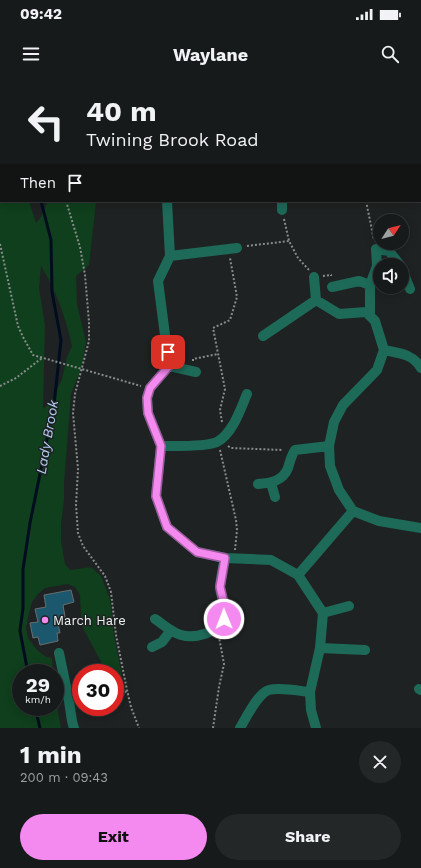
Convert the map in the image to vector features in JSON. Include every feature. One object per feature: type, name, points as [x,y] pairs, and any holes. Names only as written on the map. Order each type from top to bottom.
[{"type":"street","points":[[167,202],[170,256],[158,281],[169,366],[150,388],[147,398],[148,413],[161,446],[156,496],[167,527],[197,552],[230,558],[271,560],[298,575],[322,613],[320,648],[310,692],[311,710],[316,728]]},
{"type":"street","points":[[170,256],[233,248]]},
{"type":"street","points":[[370,316],[370,285],[377,266],[376,250]]},
{"type":"street","points":[[382,250],[389,251],[394,258]]},
{"type":"street","points":[[314,277],[316,300]]},
{"type":"street","points":[[332,287],[359,281],[370,285]]},
{"type":"street","points":[[316,300],[339,314],[366,312],[375,321],[384,350],[377,370],[343,405],[334,422],[329,446],[330,466],[339,490],[353,511],[379,521],[421,528]]},
{"type":"street","points":[[264,336],[316,300]]},
{"type":"street","points":[[384,350],[409,355],[421,368]]},
{"type":"street","points":[[169,366],[192,371]]},
{"type":"street","points":[[161,446],[210,444],[221,438],[235,421],[247,394]]},
{"type":"street","points":[[258,484],[271,483],[284,475],[295,450],[329,446]]},
{"type":"street","points":[[271,483],[275,497]]},
{"type":"street","points":[[298,575],[353,511]]},
{"type":"street","points":[[155,619],[181,635],[190,636],[209,633],[224,619],[225,608],[220,587],[230,558]]},
{"type":"street","points":[[322,613],[349,606]]},
{"type":"street","points":[[152,647],[162,642],[171,630]]},
{"type":"street","points":[[320,648],[365,650]]},
{"type":"street","points":[[59,653],[74,728]]},
{"type":"street","points":[[240,728],[257,700],[268,690],[310,692]]},
{"type":"path","points":[[66,202],[80,247],[85,275],[89,322],[89,341],[75,394],[73,413],[78,469],[76,505],[78,533],[83,546],[105,576],[111,592],[116,635],[127,690],[131,708],[139,728]]},
{"type":"path","points":[[366,202],[373,235]]},
{"type":"path","points":[[282,205],[289,241],[298,258],[314,277],[331,275],[332,287]]},
{"type":"path","points":[[230,558],[237,530],[221,438],[220,410],[225,389],[213,328],[230,320],[237,297],[233,248],[289,241]]},
{"type":"path","points":[[0,244],[18,326],[33,355],[150,388]]},
{"type":"path","points":[[192,371],[193,359],[218,354]]},
{"type":"path","points":[[0,386],[16,378],[42,358]]},
{"type":"path","points":[[221,438],[231,448],[295,450]]},
{"type":"path","points":[[213,728],[224,664],[217,626]]},
{"type":"path","points":[[124,694],[127,690]]},
{"type":"green space","points":[[0,202],[29,202],[36,223],[41,217],[48,202],[96,202],[89,265],[76,276],[77,304],[86,342],[81,369],[71,394],[61,541],[65,564],[70,570],[91,567],[101,576],[110,599],[114,635],[120,664],[102,664],[83,628],[80,595],[75,587],[68,584],[45,588],[32,602],[26,628],[28,638],[37,650],[46,657],[52,658],[52,664],[12,664],[12,716],[59,716],[61,728],[0,728]],"holes":[[[41,266],[60,304],[72,346],[67,357],[62,379],[51,402],[43,409],[45,325],[39,288]]]},
{"type":"building","points":[[71,590],[74,602],[63,605],[65,617],[57,619],[60,633],[57,633],[58,641],[40,645],[38,637],[33,638],[30,623],[38,622],[35,609],[46,607],[44,595]]},
{"type":"waterway","name":"Lady Brook","points":[[26,664],[20,631],[23,608],[23,569],[30,523],[54,405],[61,340],[52,292],[51,240],[41,202]]},
{"type":"waterway","name":"Lady Brook","points":[[37,716],[40,728]]},
{"type":"place","name":"March Hare","points":[[45,620]]},
{"type":"route","points":[[168,352],[169,366],[150,388],[147,398],[148,413],[161,446],[156,496],[167,527],[197,552],[225,558],[220,587],[225,608],[224,619]]}]
